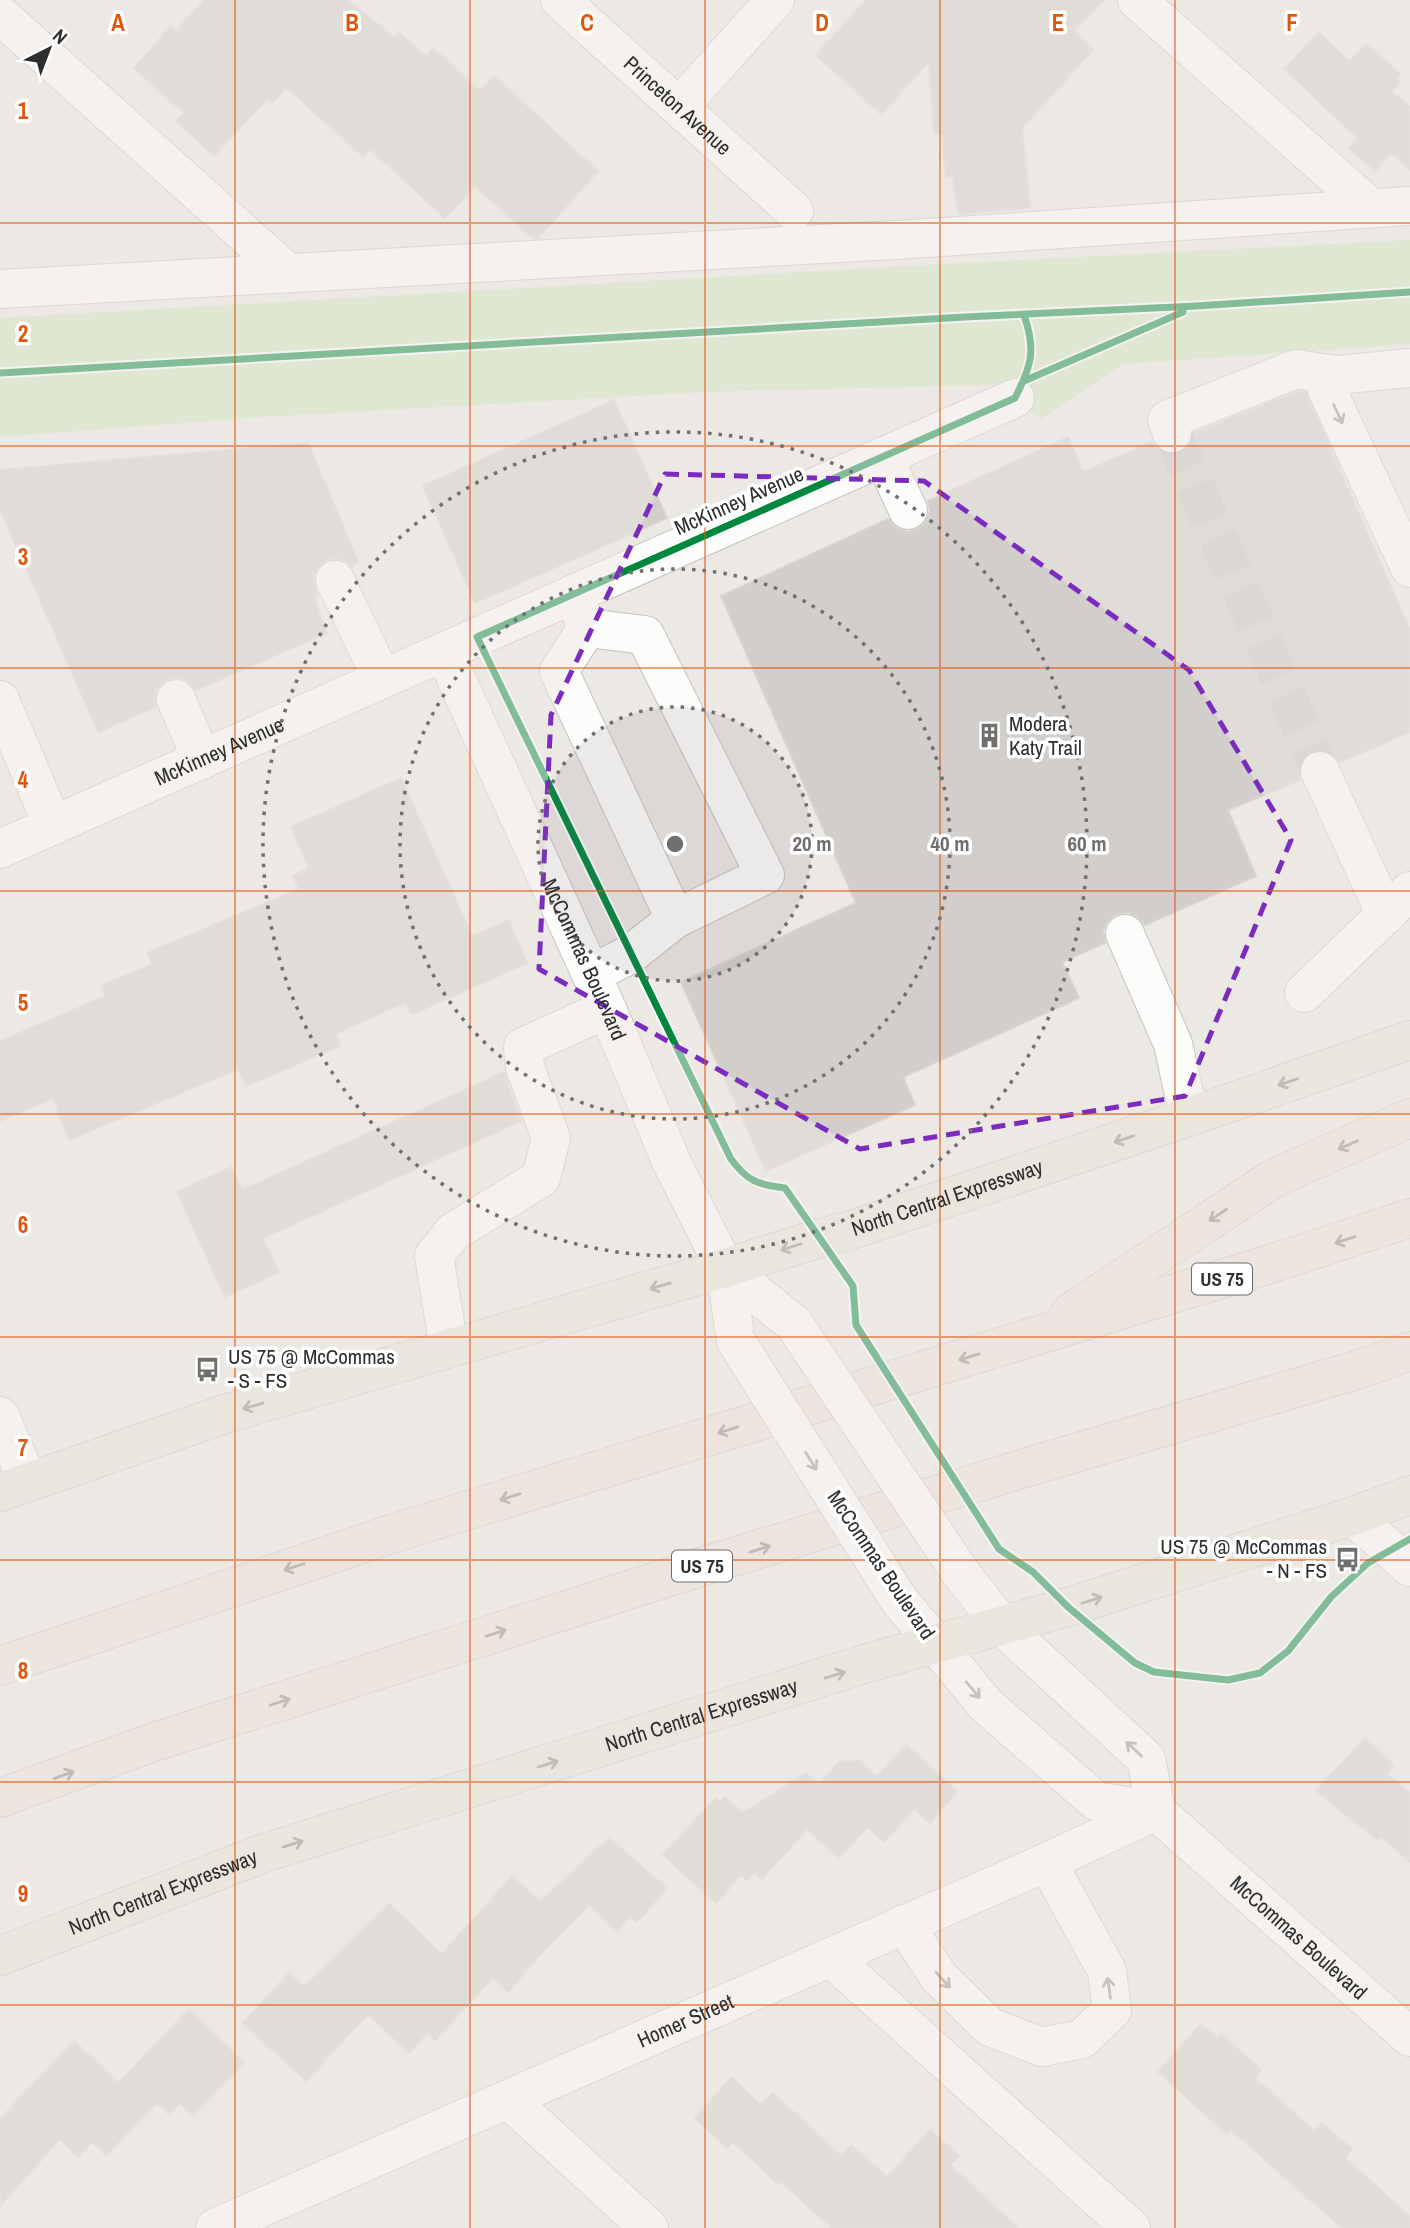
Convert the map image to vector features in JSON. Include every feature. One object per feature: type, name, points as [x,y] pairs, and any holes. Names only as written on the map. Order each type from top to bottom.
[{"type":"highway","points":[[1034,1337],[1275,1178],[1410,1118]]},
{"type":"highway","name":"US 75","points":[[0,1666],[407,1530],[1410,1219]]},
{"type":"highway","name":"US 75","points":[[0,1798],[154,1742],[710,1564],[1360,1369],[1410,1351]]},
{"type":"main road","name":"North Central Expressway","points":[[14,1487],[225,1414],[851,1230],[1410,1040]]},
{"type":"main road","name":"North Central Expressway","points":[[0,1956],[261,1854],[874,1661],[1003,1627],[1353,1516],[1410,1495]]},
{"type":"street","name":"Princeton Avenue","points":[[560,0],[794,211]]},
{"type":"street","points":[[679,107],[775,0]]},
{"type":"street","points":[[1137,0],[1371,208]]},
{"type":"street","points":[[0,15],[287,272]]},
{"type":"street","points":[[0,289],[896,240],[1410,206]]},
{"type":"street","points":[[1172,433],[1167,419],[1296,369],[1338,375],[1410,368]]},
{"type":"street","points":[[1338,375],[1327,390],[1410,568]]},
{"type":"street","name":"McKinney Avenue","points":[[0,849],[444,652],[580,611],[883,457],[1015,398]]},
{"type":"street","points":[[883,457],[908,510]]},
{"type":"street","points":[[335,580],[382,679]]},
{"type":"street","points":[[591,975],[631,954],[675,919],[765,875],[645,635],[580,611],[559,671],[675,919]]},
{"type":"street","name":"McCommas Boulevard","points":[[444,652],[607,1009],[672,1163],[725,1268],[736,1341],[899,1600],[986,1705],[1096,1801],[1156,1811],[1410,2037]]},
{"type":"street","points":[[176,699],[202,760]]},
{"type":"street","points":[[0,700],[53,826]]},
{"type":"street","points":[[1304,993],[1398,903],[1320,771]]},
{"type":"street","points":[[1125,934],[1172,1044],[1189,1117]]},
{"type":"street","points":[[449,1348],[434,1256],[453,1232],[541,1178],[551,1138],[524,1068],[523,1047],[607,1009]]},
{"type":"street","name":"McCommas Boulevard","points":[[725,1268],[794,1324],[960,1572],[1003,1627],[1146,1759],[1156,1811]]},
{"type":"street","points":[[0,1416],[14,1487]]},
{"type":"street","points":[[1353,1516],[1410,1567]]},
{"type":"street","name":"Homer Street","points":[[215,2228],[1047,1862],[1156,1811]]},
{"type":"street","points":[[904,1924],[939,1977],[990,2027],[1042,2047],[1082,2039],[1112,2010],[1107,1971],[1047,1862]]},
{"type":"street","points":[[830,1957],[1131,2228]]},
{"type":"street","points":[[509,2100],[649,2228]]},
{"type":"highlighted area","points":[[665,474],[924,481],[1189,670],[1291,840],[1185,1096],[860,1149],[539,969],[551,715]]},
{"type":"green space","points":[[1410,240],[1410,344],[1124,364],[1041,419],[990,385],[706,392],[263,417],[0,437],[0,318]]},
{"type":"building","points":[[204,0],[347,0],[394,37],[399,32],[426,56],[433,48],[480,91],[494,76],[598,171],[538,238],[533,238],[475,186],[445,218],[370,149],[363,156],[286,87],[273,102],[268,98],[214,156],[176,121],[184,113],[134,68],[171,26],[176,31]]},
{"type":"building","points":[[866,0],[1104,0],[1074,31],[1093,50],[1022,128],[1030,208],[958,214],[953,177],[946,177],[942,133],[934,133],[929,62],[881,114],[816,55]]},
{"type":"building","points":[[1319,32],[1349,61],[1367,44],[1400,74],[1396,78],[1400,82],[1391,91],[1410,107],[1410,170],[1391,153],[1375,171],[1349,148],[1358,138],[1284,69]]},
{"type":"building","name":"Modera Katy Trail","points":[[1299,391],[1306,393],[1410,630],[1410,732],[1340,762],[1333,754],[1323,749],[1310,751],[1298,768],[1300,780],[1228,810],[1256,876],[1145,925],[1138,917],[1128,912],[1116,914],[1107,922],[1103,931],[1105,943],[1062,962],[1079,998],[903,1077],[915,1105],[766,1171],[681,982],[856,903],[721,596],[888,519],[896,528],[907,532],[917,530],[926,522],[930,511],[928,501],[1068,437],[1083,472],[1152,442],[1159,450],[1168,454],[1179,454],[1189,446],[1193,433]]},
{"type":"building","points":[[614,400],[667,518],[475,603],[423,486]]},
{"type":"building","points":[[308,443],[358,561],[352,567],[336,558],[325,561],[317,568],[313,579],[318,595],[314,598],[327,633],[196,690],[190,682],[179,677],[167,679],[159,685],[154,696],[156,707],[98,732],[0,509],[0,470]]},
{"type":"building","points":[[401,778],[472,936],[509,920],[527,963],[411,1015],[406,1002],[335,1034],[340,1046],[246,1086],[238,1069],[69,1140],[53,1098],[0,1121],[0,1041],[106,996],[101,986],[152,964],[147,953],[299,889],[293,876],[309,868],[291,827]]},
{"type":"building","points":[[504,1072],[521,1121],[263,1238],[279,1272],[225,1297],[177,1192],[231,1167],[242,1190]]},
{"type":"building","points":[[1365,1738],[1394,1765],[1386,1774],[1410,1793],[1410,1862],[1381,1836],[1377,1840],[1316,1791]]},
{"type":"building","points":[[906,1745],[957,1791],[930,1823],[914,1809],[884,1842],[868,1827],[839,1858],[807,1829],[762,1879],[754,1872],[747,1880],[741,1875],[716,1903],[663,1855],[715,1798],[720,1802],[725,1797],[743,1813],[806,1773],[819,1785],[839,1762],[859,1761],[877,1777]]},
{"type":"building","points":[[609,1838],[667,1888],[637,1922],[630,1916],[617,1931],[590,1904],[545,1949],[508,1992],[493,1978],[435,2040],[428,2032],[409,2053],[368,2014],[306,2081],[243,2023],[289,1973],[304,1987],[389,1904],[442,1954],[512,1876],[540,1902]]},
{"type":"building","points":[[189,2009],[244,2063],[193,2115],[180,2103],[169,2114],[157,2103],[106,2155],[92,2142],[78,2157],[60,2139],[0,2206],[0,2119],[74,2041],[118,2083]]},
{"type":"building","points":[[1201,2024],[1217,2038],[1221,2034],[1261,2070],[1255,2078],[1314,2131],[1322,2123],[1352,2149],[1345,2158],[1410,2216],[1410,2228],[1342,2228],[1231,2130],[1227,2134],[1158,2072]]},
{"type":"building","points":[[732,2077],[761,2105],[773,2093],[841,2156],[851,2145],[887,2177],[930,2130],[959,2156],[950,2165],[1018,2228],[832,2228],[780,2181],[778,2184],[733,2142],[727,2148],[695,2118]]},
{"type":"tunnel","points":[[1172,433],[1320,771]]},
{"type":"cycle path","points":[[0,373],[1410,292]]},
{"type":"cycle path","points":[[1024,381],[1183,312]]},
{"type":"cycle path","points":[[1024,315],[1031,348],[1025,376],[1015,398],[477,637],[731,1159],[754,1181],[785,1188],[853,1286],[856,1325],[999,1549],[1033,1572],[1068,1607],[1135,1663],[1154,1672],[1228,1680],[1260,1673],[1288,1651],[1331,1597],[1368,1563],[1410,1539]]},
{"type":"place","name":"Modera Katy Trail","points":[[989,736]]},
{"type":"place","name":"US 75 @ McCommas - S - FS","points":[[208,1369]]},
{"type":"place","name":"US 75 @ McCommas - N - FS","points":[[1347,1559]]}]
